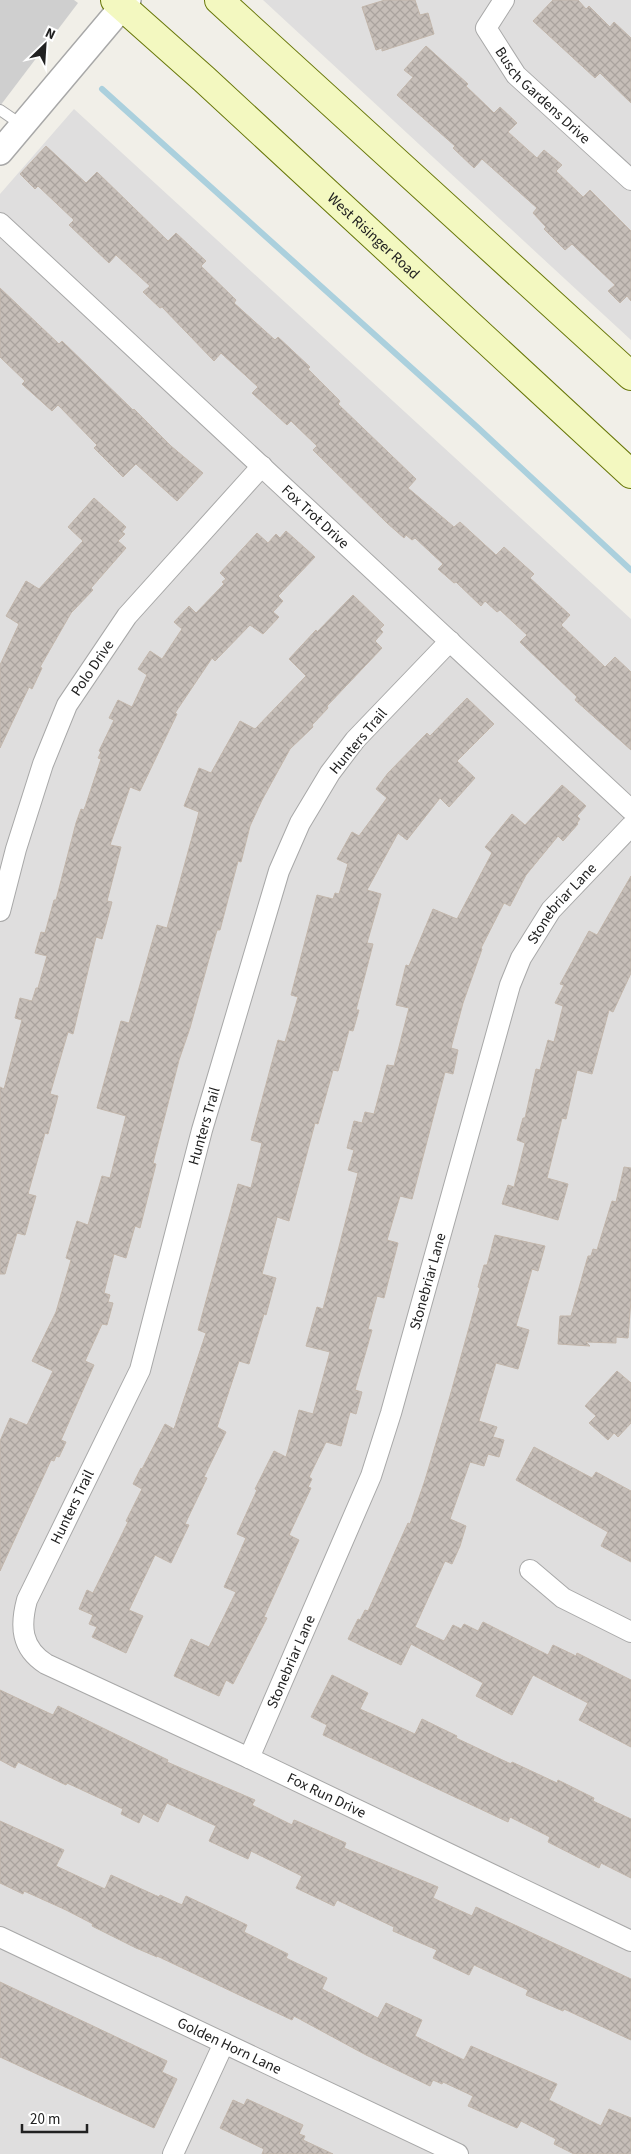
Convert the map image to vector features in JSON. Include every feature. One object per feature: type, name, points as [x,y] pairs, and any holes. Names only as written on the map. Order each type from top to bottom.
[{"type":"main road","points":[[219,0],[631,376]]},
{"type":"main road","name":"West Risinger Road","points":[[122,2],[631,474]]},
{"type":"street","name":"Busch Gardens Drive","points":[[504,0],[486,28],[516,75],[631,180]]},
{"type":"street","points":[[0,152],[122,2]]},
{"type":"street","name":"Fox Trot Drive","points":[[0,223],[631,810]]},
{"type":"street","name":"Polo Drive","points":[[0,911],[16,849],[43,764],[67,704],[127,616],[262,466]]},
{"type":"street","name":"Hunters Trail","points":[[27,1645],[22,1628],[22,1616],[27,1600],[140,1370],[202,1130],[279,871],[300,823],[330,773],[355,740],[450,641]]},
{"type":"street","name":"Stonebriar Lane","points":[[249,1758],[371,1476],[391,1413],[421,1298],[510,985],[521,958],[551,910],[631,826]]},
{"type":"street","points":[[530,1570],[563,1598],[631,1632]]},
{"type":"street","name":"Fox Run Drive","points":[[27,1645],[36,1658],[46,1664],[249,1758],[631,1941]]},
{"type":"street","name":"Golden Horn Lane","points":[[0,1937],[458,2154]]},
{"type":"street","points":[[173,2154],[224,2043]]},
{"type":"lane","points":[[0,110],[23,125]]},
{"type":"shaded area","points":[[0,0],[74,0],[78,3],[0,106]]},
{"type":"shaded area","points":[[263,0],[631,0],[631,340]]},
{"type":"shaded area","points":[[74,109],[631,619],[631,2154],[0,2154],[0,194]]},
{"type":"building","points":[[385,0],[415,0],[420,15],[428,13],[434,34],[382,51],[382,48],[376,50],[362,7]]},
{"type":"building","points":[[553,0],[578,0],[586,9],[589,6],[610,27],[614,22],[631,38],[631,103],[600,73],[595,78],[533,21]]},
{"type":"building","points":[[426,46],[468,84],[466,86],[494,113],[500,107],[517,123],[508,132],[537,158],[544,150],[562,165],[556,171],[583,197],[590,190],[631,231],[631,301],[627,296],[620,303],[608,291],[615,285],[572,244],[565,250],[544,229],[546,227],[533,213],[537,208],[482,159],[474,168],[453,148],[455,146],[397,95],[413,77],[404,70]]},
{"type":"building","points":[[46,146],[86,183],[97,172],[168,241],[176,233],[206,261],[201,266],[236,300],[234,303],[275,340],[278,337],[310,367],[308,369],[340,401],[338,404],[416,479],[408,488],[454,527],[460,522],[496,555],[504,547],[534,574],[530,578],[570,615],[561,625],[605,667],[615,657],[631,672],[631,750],[575,700],[577,697],[520,642],[527,635],[500,610],[497,612],[485,601],[481,606],[456,582],[454,583],[438,569],[443,564],[415,538],[412,540],[406,535],[404,538],[387,523],[313,450],[317,446],[291,421],[287,425],[252,393],[258,387],[221,353],[214,361],[162,307],[160,308],[143,292],[150,286],[116,255],[109,263],[69,225],[74,220],[38,186],[35,189],[20,174]]},
{"type":"building","points":[[0,288],[59,344],[62,341],[171,446],[203,473],[177,501],[136,464],[123,477],[94,448],[97,445],[58,405],[52,411],[22,384],[25,381],[0,357]]},
{"type":"building","points":[[94,498],[126,527],[122,532],[125,534],[118,541],[126,548],[91,588],[93,590],[71,613],[40,667],[42,668],[32,689],[29,687],[0,748],[0,665],[19,624],[6,616],[26,581],[39,589],[83,541],[68,527]]},
{"type":"building","points":[[286,531],[315,557],[278,596],[283,601],[273,612],[279,617],[263,634],[250,625],[215,661],[212,658],[175,713],[177,714],[140,791],[130,787],[110,845],[121,847],[107,901],[112,902],[102,939],[96,937],[73,1034],[68,1032],[50,1094],[58,1096],[48,1134],[45,1133],[28,1194],[36,1196],[25,1235],[17,1233],[5,1274],[0,1274],[0,1087],[4,1089],[22,1020],[15,1018],[20,998],[32,1001],[36,988],[38,988],[47,956],[35,953],[41,932],[45,933],[54,900],[56,900],[76,823],[81,809],[84,810],[101,759],[98,758],[101,752],[99,751],[114,720],[109,718],[118,700],[132,707],[147,675],[138,669],[150,651],[162,659],[182,629],[174,622],[189,606],[196,613],[224,584],[222,582],[226,579],[220,573],[257,533],[268,543],[276,534],[280,538]]},
{"type":"building","points":[[353,595],[384,625],[380,629],[383,632],[375,641],[382,648],[327,706],[328,708],[312,725],[313,727],[290,749],[250,826],[241,862],[238,861],[220,930],[217,930],[190,1028],[179,1060],[153,1163],[156,1164],[140,1228],[135,1226],[126,1258],[114,1254],[104,1293],[110,1295],[108,1302],[113,1303],[107,1325],[102,1324],[85,1361],[94,1365],[61,1440],[66,1442],[59,1457],[56,1456],[54,1461],[51,1460],[0,1571],[0,1441],[10,1418],[27,1425],[53,1371],[32,1361],[56,1312],[71,1260],[66,1258],[77,1221],[88,1225],[102,1176],[110,1178],[126,1116],[97,1108],[121,1021],[129,1023],[157,925],[167,928],[199,812],[184,806],[199,768],[211,773],[240,721],[255,729],[306,676],[289,659]]},
{"type":"building","points":[[467,698],[494,724],[457,761],[475,778],[449,807],[440,798],[407,840],[398,833],[367,890],[381,894],[367,943],[373,944],[356,1010],[359,1010],[353,1031],[349,1030],[338,1071],[333,1070],[318,1124],[315,1123],[289,1221],[277,1217],[262,1274],[276,1278],[266,1315],[264,1314],[249,1364],[239,1361],[217,1427],[226,1432],[204,1477],[207,1478],[185,1524],[189,1525],[171,1563],[155,1555],[129,1610],[143,1616],[126,1653],[92,1637],[97,1627],[89,1624],[93,1615],[79,1609],[87,1590],[93,1593],[128,1522],[126,1521],[142,1489],[133,1484],[141,1468],[165,1424],[174,1429],[206,1333],[198,1330],[238,1184],[251,1188],[262,1143],[251,1140],[278,1040],[285,1042],[298,997],[291,995],[317,895],[333,899],[335,893],[339,894],[348,864],[337,859],[352,832],[359,836],[387,798],[376,789],[388,773],[427,733],[430,736]]},
{"type":"building","points":[[562,785],[586,806],[577,816],[580,819],[578,824],[563,841],[558,836],[526,875],[510,906],[504,903],[481,948],[451,1048],[458,1050],[453,1074],[445,1072],[412,1199],[400,1196],[387,1240],[398,1243],[384,1298],[377,1296],[368,1329],[372,1330],[355,1390],[362,1392],[356,1414],[350,1412],[341,1446],[326,1442],[309,1477],[312,1479],[308,1487],[311,1488],[289,1535],[299,1540],[264,1617],[267,1618],[233,1684],[226,1680],[219,1696],[174,1676],[191,1639],[209,1647],[236,1592],[224,1587],[246,1538],[237,1534],[257,1490],[255,1489],[274,1451],[286,1457],[299,1410],[313,1414],[330,1352],[306,1346],[317,1307],[323,1309],[358,1173],[348,1170],[354,1150],[347,1148],[354,1121],[362,1123],[365,1112],[374,1114],[387,1065],[394,1066],[409,1008],[396,1005],[406,965],[409,966],[433,909],[457,919],[492,853],[485,847],[512,814],[525,825]]},
{"type":"building","points":[[631,876],[631,973],[613,1012],[609,1010],[592,1074],[577,1070],[566,1119],[562,1118],[547,1178],[568,1184],[558,1220],[502,1204],[508,1185],[514,1187],[525,1143],[517,1140],[523,1118],[525,1118],[536,1069],[540,1070],[548,1040],[554,1042],[563,1006],[555,1003],[564,985],[560,984],[589,931],[597,935]]},
{"type":"building","points":[[624,1167],[631,1168],[631,1300],[628,1338],[616,1337],[616,1343],[586,1342],[590,1346],[558,1344],[560,1316],[571,1316],[588,1256],[591,1256],[593,1249],[597,1250],[612,1201],[616,1202]]},
{"type":"building","points":[[495,1235],[545,1246],[538,1271],[532,1269],[516,1326],[529,1330],[518,1369],[496,1363],[479,1421],[497,1427],[493,1437],[504,1440],[499,1457],[488,1454],[484,1466],[470,1462],[450,1519],[466,1526],[460,1546],[452,1564],[445,1561],[415,1627],[444,1641],[453,1625],[461,1629],[464,1624],[478,1631],[483,1622],[548,1655],[553,1645],[576,1656],[577,1653],[631,1680],[631,1747],[579,1720],[588,1703],[533,1675],[512,1715],[476,1696],[483,1683],[411,1644],[401,1665],[348,1639],[358,1619],[360,1620],[365,1610],[368,1611],[408,1523],[410,1524],[450,1396],[480,1288],[478,1287],[484,1265],[487,1265]]},
{"type":"building","points":[[617,1371],[631,1383],[631,1423],[618,1437],[614,1433],[608,1440],[589,1423],[596,1416],[585,1406]]},
{"type":"building","points":[[534,1447],[592,1478],[596,1472],[631,1491],[631,1562],[601,1546],[608,1532],[516,1480]]},
{"type":"building","points":[[332,1675],[368,1693],[360,1709],[415,1734],[422,1719],[457,1736],[456,1738],[511,1764],[512,1762],[557,1783],[558,1780],[594,1798],[593,1801],[631,1819],[631,1878],[601,1863],[599,1868],[548,1842],[550,1837],[510,1817],[508,1822],[323,1735],[327,1725],[311,1717]]},
{"type":"building","points":[[0,1690],[53,1715],[58,1706],[168,1760],[167,1762],[255,1800],[252,1805],[292,1825],[294,1820],[299,1822],[346,1843],[344,1848],[438,1887],[433,1898],[472,1916],[476,1907],[631,1979],[631,2040],[564,2009],[563,2011],[526,1995],[528,1990],[474,1965],[469,1975],[433,1958],[437,1950],[393,1931],[394,1927],[337,1900],[334,1906],[296,1888],[302,1876],[251,1851],[248,1859],[209,1841],[216,1826],[167,1803],[158,1822],[143,1814],[139,1823],[121,1814],[123,1809],[67,1783],[66,1785],[18,1762],[15,1768],[0,1760]]},
{"type":"building","points":[[0,1821],[64,1850],[56,1866],[105,1889],[111,1875],[159,1897],[160,1895],[182,1905],[186,1896],[247,1925],[244,1932],[288,1954],[286,1958],[327,1978],[322,1989],[378,2018],[386,2003],[422,2020],[415,2036],[464,2060],[471,2046],[557,2084],[549,2100],[601,2126],[609,2109],[631,2118],[631,2154],[574,2154],[554,2144],[556,2139],[521,2121],[517,2128],[468,2106],[473,2096],[443,2082],[442,2084],[433,2080],[430,2086],[366,2055],[294,2016],[292,2020],[157,1956],[136,1948],[92,1926],[93,1924],[66,1910],[24,1891],[23,1894],[0,1883]]},
{"type":"building","points":[[0,1982],[167,2061],[162,2072],[177,2079],[154,2128],[0,2057]]},
{"type":"building","points":[[247,2099],[303,2125],[299,2134],[305,2136],[303,2140],[333,2154],[262,2154],[264,2149],[220,2128],[233,2100],[244,2105]]},
{"type":"waterway","points":[[102,89],[476,426],[631,570]]}]
